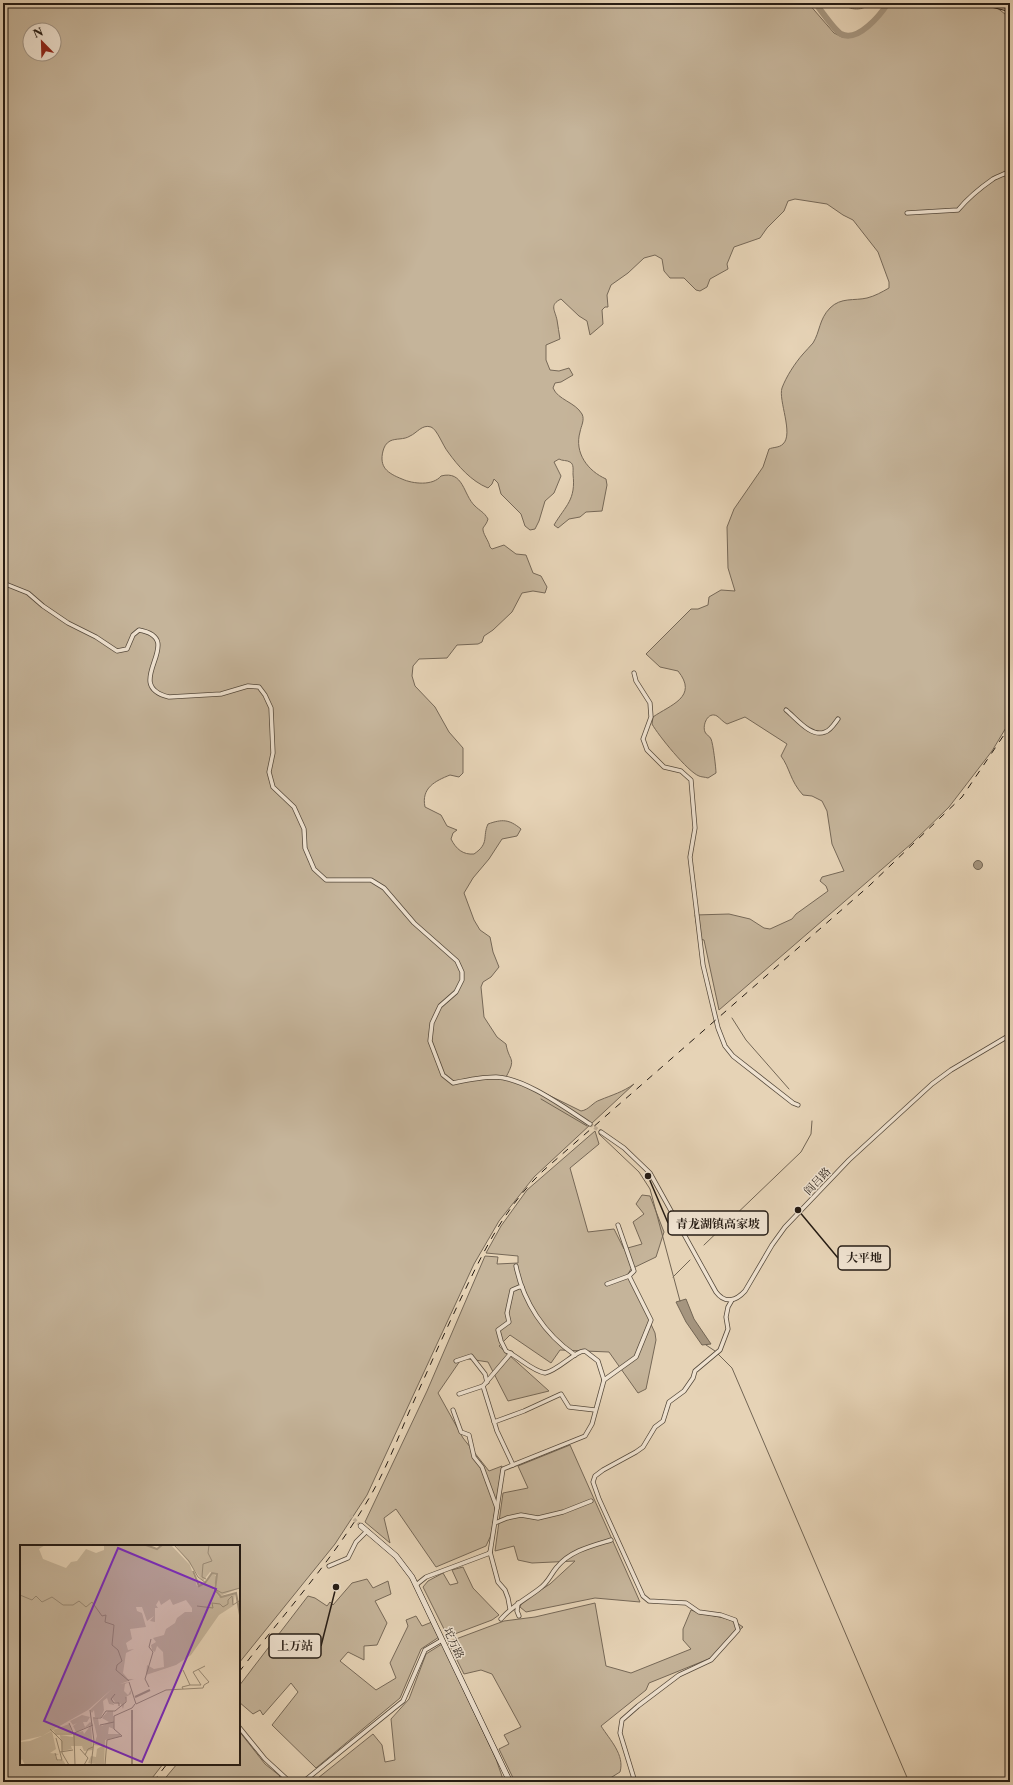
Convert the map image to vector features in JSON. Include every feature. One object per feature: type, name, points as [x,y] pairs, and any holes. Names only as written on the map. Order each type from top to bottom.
[{"type":"main road","points":[[990,3],[1010,8]]},
{"type":"main road","name":"坨万路","points":[[361,1526],[401,1562],[416,1585],[510,1782]]},
{"type":"street","points":[[907,213],[958,210],[969,197],[977,193],[980,188],[994,178],[1010,171]]},
{"type":"street","points":[[3,583],[28,593],[43,606],[68,623],[96,637],[117,651],[127,649],[133,635],[140,630],[148,632],[155,637],[159,650],[150,674],[150,681],[156,692],[163,695],[169,697],[221,694],[248,686],[259,688],[265,695],[271,708],[273,753],[269,772],[273,787],[294,807],[304,829],[305,848],[314,869],[326,880],[371,880],[384,888],[414,923],[457,962],[462,972],[462,980],[456,992],[440,1006],[432,1023],[430,1041],[443,1075],[453,1083],[469,1079],[497,1077],[528,1086],[590,1124]]},
{"type":"street","points":[[634,673],[636,681],[650,703],[651,717],[643,739],[647,750],[664,767],[681,771],[691,780],[695,828],[690,857],[697,917],[708,992],[725,1046],[739,1061],[794,1104],[798,1105]]},
{"type":"street","points":[[786,710],[807,728],[817,734],[826,732],[838,719]]},
{"type":"street","name":"阎吕路","points":[[732,1300],[739,1297],[745,1291],[772,1245],[786,1227],[849,1160],[932,1084],[957,1066],[1010,1035]]},
{"type":"street","points":[[601,1132],[624,1148],[650,1174],[716,1292],[723,1299],[732,1300],[728,1307],[726,1317],[728,1329],[720,1350],[695,1371],[693,1378],[684,1391],[669,1402],[663,1421],[655,1426],[643,1447],[603,1470],[595,1476],[593,1482],[599,1499],[643,1596],[649,1601],[686,1603],[699,1612],[721,1615],[735,1620],[738,1630],[711,1660],[679,1675],[622,1720],[620,1733],[635,1782]]},
{"type":"street","points":[[607,1284],[629,1276],[634,1271],[618,1225]]},
{"type":"street","points":[[516,1266],[522,1287],[531,1307],[554,1338],[574,1355]]},
{"type":"street","points":[[604,1380],[636,1357],[651,1320],[629,1276]]},
{"type":"street","points":[[510,1609],[505,1590],[498,1582],[490,1552],[503,1469],[585,1436],[592,1424],[604,1380],[598,1361],[585,1351],[574,1355],[565,1364],[545,1373],[535,1370],[506,1351],[500,1341],[498,1330],[509,1322],[507,1312],[512,1290],[522,1287]]},
{"type":"street","points":[[459,1394],[483,1386],[511,1353]]},
{"type":"street","points":[[456,1361],[471,1356],[484,1374],[487,1382]]},
{"type":"street","points":[[483,1386],[494,1422],[513,1465]]},
{"type":"street","points":[[494,1422],[524,1411],[561,1394],[569,1407],[595,1410]]},
{"type":"street","points":[[453,1410],[461,1432],[469,1436],[474,1457],[482,1467],[497,1509]]},
{"type":"street","points":[[495,1523],[506,1518],[521,1515],[538,1518],[563,1512],[591,1501]]},
{"type":"street","points":[[329,1566],[348,1558],[356,1542],[367,1531]]},
{"type":"street","points":[[500,1619],[510,1609],[549,1580],[556,1568],[567,1557],[589,1546],[611,1540]]},
{"type":"street","points":[[416,1585],[426,1577],[490,1552]]},
{"type":"street","points":[[518,1603],[517,1611],[519,1616]]},
{"type":"street","points":[[303,1782],[403,1701],[425,1650],[442,1640]]},
{"type":"street","points":[[240,1728],[265,1760],[290,1782]]},
{"type":"shaded area","points":[[3,3],[808,3],[834,33],[842,37],[857,33],[870,26],[890,3],[991,3],[1010,18],[1010,721],[992,751],[949,807],[911,844],[719,1010],[704,940],[699,939],[695,915],[729,914],[750,919],[764,928],[770,929],[792,919],[796,914],[828,891],[826,886],[820,881],[822,877],[844,871],[832,844],[827,811],[822,801],[812,796],[803,795],[795,785],[781,756],[787,744],[745,717],[727,724],[717,716],[711,715],[706,720],[704,729],[712,741],[716,773],[708,778],[700,776],[694,773],[681,761],[652,724],[653,717],[674,704],[684,694],[684,680],[678,671],[660,667],[646,654],[691,609],[698,609],[708,605],[709,597],[721,590],[735,591],[728,568],[727,527],[734,509],[763,467],[769,449],[778,447],[783,444],[786,439],[787,433],[781,393],[782,388],[791,370],[813,343],[826,312],[830,308],[839,302],[867,298],[889,288],[889,282],[878,252],[853,220],[827,204],[795,199],[788,201],[784,211],[767,228],[760,238],[734,247],[727,264],[728,269],[710,279],[707,287],[700,291],[696,290],[684,278],[670,278],[664,271],[662,259],[655,255],[644,258],[628,273],[611,285],[607,295],[608,307],[605,307],[602,310],[603,324],[590,335],[587,321],[579,316],[561,299],[557,301],[554,308],[560,339],[546,345],[546,360],[550,370],[559,371],[569,368],[573,375],[561,382],[555,383],[553,388],[555,392],[579,410],[583,416],[579,440],[581,454],[588,466],[599,476],[606,479],[607,485],[602,511],[586,512],[580,517],[569,519],[558,528],[554,525],[569,502],[573,490],[573,467],[569,461],[559,459],[554,462],[561,476],[554,493],[545,501],[535,529],[530,530],[525,526],[521,514],[501,494],[498,483],[494,479],[488,488],[471,477],[452,457],[433,428],[428,426],[403,439],[392,440],[387,443],[383,451],[382,461],[385,469],[402,479],[417,483],[428,483],[441,476],[449,475],[459,480],[471,501],[488,519],[483,530],[490,547],[492,549],[504,545],[516,554],[526,555],[533,573],[541,576],[547,587],[545,593],[533,591],[522,593],[512,612],[493,630],[484,636],[482,642],[478,644],[457,645],[447,658],[419,659],[413,666],[412,676],[415,686],[435,707],[449,732],[463,748],[463,773],[459,777],[450,775],[430,786],[425,795],[425,807],[441,815],[447,826],[457,830],[453,833],[451,839],[455,846],[463,852],[470,854],[474,854],[484,843],[488,824],[497,821],[505,821],[513,823],[521,829],[517,836],[502,839],[489,859],[473,878],[464,893],[474,920],[480,930],[490,937],[493,952],[499,967],[491,977],[483,982],[481,987],[484,1017],[497,1037],[506,1044],[512,1063],[506,1077],[524,1083],[581,1111],[634,1084],[534,1177],[499,1221],[474,1264],[367,1495],[335,1544],[240,1662],[240,1545],[20,1545],[20,1765],[162,1765],[149,1782],[3,1782]]},
{"type":"shaded area","points":[[842,3],[871,3],[864,8],[853,9]]},
{"type":"shaded area","points":[[978,860],[983,865],[978,870],[973,865]]},
{"type":"shaded area","points":[[595,1131],[599,1144],[570,1168],[588,1232],[614,1229],[624,1249],[642,1244],[633,1222],[644,1214],[636,1204],[642,1195],[650,1196],[664,1232],[656,1257],[631,1269],[628,1274],[655,1333],[656,1340],[646,1389],[638,1393],[609,1352],[560,1350],[551,1363],[510,1335],[499,1346],[549,1391],[508,1401],[488,1362],[462,1358],[438,1393],[463,1438],[489,1471],[502,1466],[491,1535],[486,1546],[436,1567],[396,1509],[384,1518],[390,1543],[365,1522],[427,1391],[485,1256],[498,1257],[497,1264],[518,1263],[518,1256],[486,1253],[501,1226],[527,1190]]},
{"type":"shaded area","points":[[686,1299],[694,1319],[711,1344],[702,1345],[686,1322],[676,1302]]},
{"type":"shaded area","points":[[570,1445],[640,1602],[595,1598],[526,1612],[520,1607],[522,1602],[550,1584],[575,1561],[532,1563],[518,1560],[514,1546],[495,1551],[503,1493],[528,1488],[518,1466]]},
{"type":"shaded area","points":[[463,1567],[473,1588],[499,1615],[492,1620],[452,1635],[446,1633],[423,1587],[428,1581],[443,1573],[450,1585],[458,1583],[452,1570]]},
{"type":"shaded area","points":[[367,1579],[373,1588],[388,1581],[391,1594],[375,1601],[387,1623],[377,1645],[364,1646],[364,1660],[348,1652],[340,1661],[376,1690],[396,1678],[390,1663],[408,1626],[406,1620],[416,1616],[422,1626],[432,1622],[439,1637],[421,1649],[400,1698],[316,1768],[272,1725],[298,1692],[291,1683],[263,1715],[260,1710],[253,1714],[240,1703],[240,1685],[308,1596],[315,1598],[327,1606],[330,1602],[333,1605],[352,1583]]},
{"type":"shaded area","points":[[595,1603],[606,1666],[631,1673],[691,1649],[683,1640],[683,1629],[691,1610],[731,1620],[743,1627],[727,1641],[716,1656],[649,1683],[646,1690],[601,1726],[619,1754],[621,1766],[620,1772],[604,1782],[515,1782],[499,1749],[509,1744],[504,1735],[521,1727],[492,1674],[481,1670],[464,1674],[448,1642],[504,1621],[535,1617]]},
{"type":"shaded area","points":[[442,1644],[496,1759],[504,1782],[313,1782],[373,1734],[382,1745],[385,1762],[395,1760],[391,1719],[409,1699],[426,1654]]},
{"type":"shaded area","points":[[240,1732],[265,1764],[280,1776],[276,1782],[162,1782],[176,1765],[240,1765]]},
{"type":"waterway","points":[[815,3],[838,32],[848,36],[855,34],[868,26],[875,20],[888,3]]},
{"type":"waterway","points":[[732,1018],[746,1040],[789,1089]]},
{"type":"waterway","points":[[541,1099],[587,1126]]},
{"type":"waterway","points":[[704,1245],[801,1152],[811,1134],[812,1121]]},
{"type":"waterway","points":[[599,1134],[639,1172],[650,1189],[680,1301]]},
{"type":"waterway","points":[[673,1277],[690,1260]]},
{"type":"waterway","points":[[706,1345],[715,1351]]},
{"type":"waterway","points":[[717,1353],[732,1368],[909,1782]]},
{"type":"tunnel","points":[[590,1124],[601,1132]]},
{"type":"tunnel","points":[[350,1515],[361,1526]]},
{"type":"railway","points":[[240,1671],[330,1557],[363,1509],[386,1466],[437,1350],[490,1240],[509,1211],[531,1183],[869,886],[962,797],[1010,726]]},
{"type":"railway","points":[[153,1782],[166,1765]]},
{"type":"place","name":"青龙湖镇高家坡","points":[[648,1176]]},
{"type":"place","name":"大平地","points":[[798,1210]]},
{"type":"place","name":"上万站","points":[[336,1587]]}]
